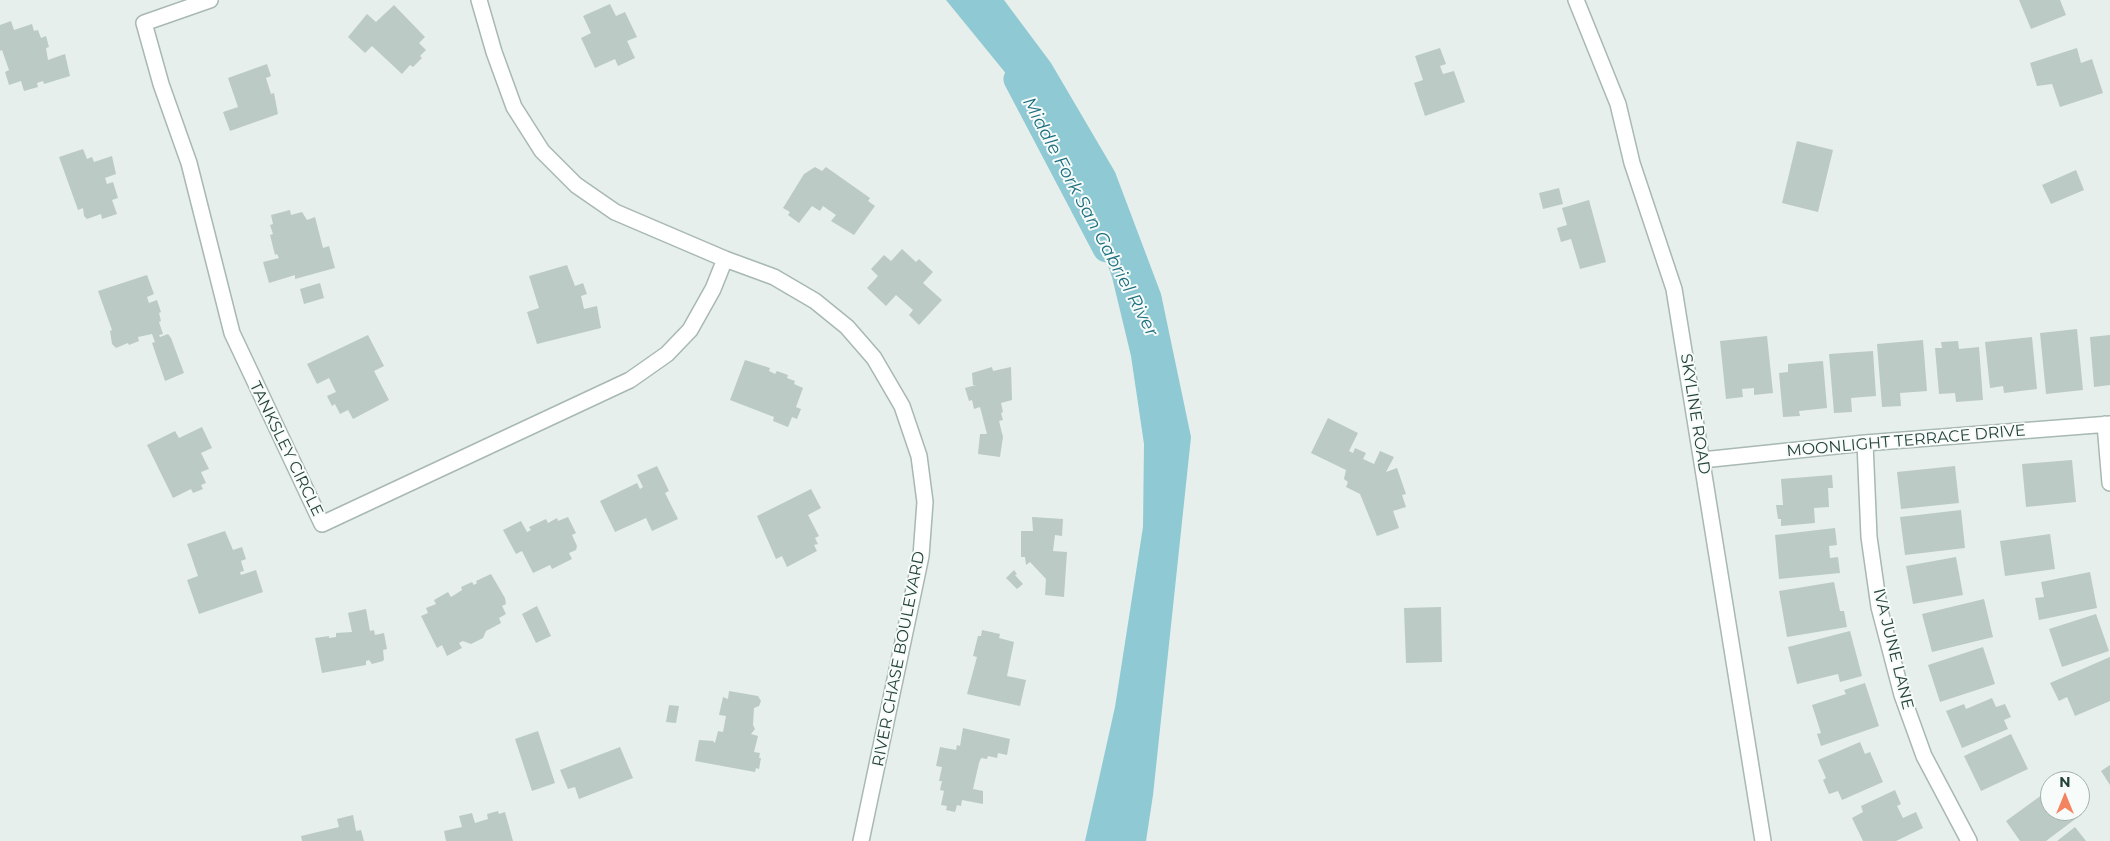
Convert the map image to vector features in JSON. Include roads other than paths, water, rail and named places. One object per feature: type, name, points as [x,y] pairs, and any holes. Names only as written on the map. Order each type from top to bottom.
[{"type":"street","name":"TANKSLEY CIRCLE","points":[[210,0],[144,23],[161,84],[187,157],[232,333],[322,524],[630,380],[667,354],[690,330],[713,289],[725,259]]},
{"type":"street","name":"RIVER CHASE BOULEVARD","points":[[479,0],[494,52],[514,107],[542,152],[576,185],[615,212],[725,259],[774,277],[815,301],[847,326],[874,358],[902,406],[919,456],[925,502],[921,556],[861,841]]},
{"type":"street","name":"SKYLINE ROAD","points":[[1576,0],[1618,104],[1632,163],[1674,289],[1763,841]]},
{"type":"street","name":"MOONLIGHT TERRACE DRIVE","points":[[1702,460],[1865,443],[2107,424]]},
{"type":"street","points":[[2107,424],[2110,483]]},
{"type":"street","name":"IVA JUNE LANE","points":[[1865,443],[1869,537],[1879,607],[1902,695],[1924,756],[1969,841]]},
{"type":"water","points":[[946,0],[1004,0],[1051,63],[1115,172],[1161,294],[1191,437],[1153,795],[1146,841],[1085,841],[1115,707],[1143,527],[1144,444],[1131,356],[1112,277],[1076,176],[1030,103]]},
{"type":"waterway","name":"Middle Fork San Gabriel River","points":[[1018,79],[1107,248]]}]
